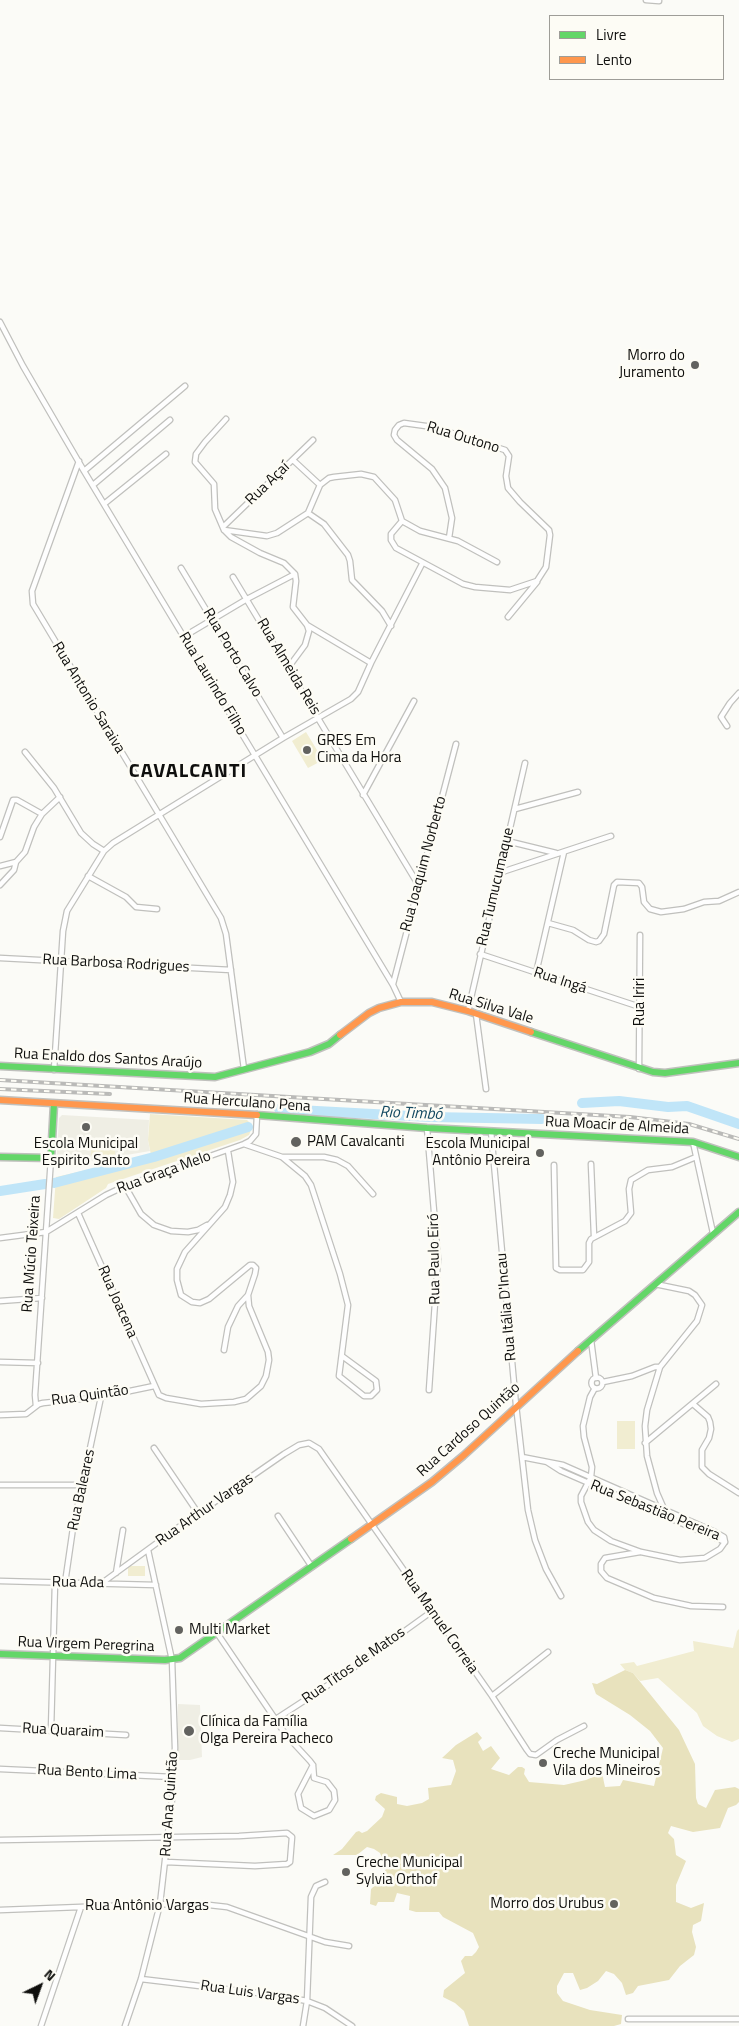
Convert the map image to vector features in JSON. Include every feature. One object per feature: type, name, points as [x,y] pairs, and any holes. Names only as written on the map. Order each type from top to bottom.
[{"type":"street","points":[[646,0],[659,1]]},
{"type":"street","name":"Rua Laurindo Filho","points":[[0,322],[23,366],[84,471],[393,984],[401,1002]]},
{"type":"street","points":[[84,471],[185,386]]},
{"type":"street","points":[[226,419],[205,442],[195,458],[197,466],[206,472],[214,484],[215,509],[223,529],[231,537],[260,553],[284,562],[295,574],[296,587],[293,607],[307,625],[309,631],[305,644],[288,668]]},
{"type":"street","points":[[93,485],[170,420]]},
{"type":"street","name":"Rua Outono","points":[[449,538],[452,518],[446,488],[432,469],[397,440],[394,435],[399,425],[404,423],[433,427],[499,447],[509,453],[506,476],[508,488],[546,526],[550,535],[546,567],[537,581]]},
{"type":"street","name":"Rua Açaí","points":[[223,529],[313,440]]},
{"type":"street","points":[[104,504],[166,454]]},
{"type":"street","points":[[293,460],[320,485]]},
{"type":"street","name":"Rua Antonio Saraiva","points":[[79,461],[31,598],[36,611],[221,918],[226,934],[244,1069]]},
{"type":"street","points":[[223,529],[267,536],[308,513],[320,485],[334,477],[367,474],[374,477],[396,500],[402,521],[430,534],[449,538],[497,562]]},
{"type":"street","points":[[308,513],[324,524],[348,555],[352,580],[382,611],[391,626]]},
{"type":"street","points":[[402,521],[391,534],[393,544],[400,552],[463,584],[510,590],[537,581]]},
{"type":"street","points":[[54,1070],[67,912],[104,851],[113,843],[317,717],[351,699],[358,692],[422,564]]},
{"type":"street","name":"Rua Porto Calvo","points":[[181,568],[283,738]]},
{"type":"street","points":[[183,637],[247,599],[295,574]]},
{"type":"street","name":"Rua Almeida Reis","points":[[233,577],[419,886]]},
{"type":"street","points":[[508,618],[537,581]]},
{"type":"street","points":[[307,625],[371,663]]},
{"type":"street","points":[[727,726],[722,717],[730,703],[739,693]]},
{"type":"street","points":[[363,795],[414,701]]},
{"type":"street","name":"Rua Joaquim Norberto","points":[[393,984],[456,744]]},
{"type":"street","points":[[25,752],[60,797],[81,833],[104,851]]},
{"type":"street","name":"Rua Tumucumaque","points":[[468,1011],[525,763]]},
{"type":"street","points":[[515,809],[578,792]]},
{"type":"street","points":[[0,885],[14,870],[16,862],[26,852],[34,827],[42,814],[60,797]]},
{"type":"street","points":[[0,837],[13,800],[18,800],[42,814]]},
{"type":"street","points":[[499,873],[612,836]]},
{"type":"street","points":[[507,840],[557,854]]},
{"type":"street","points":[[536,973],[564,852]]},
{"type":"street","points":[[0,866],[16,862]]},
{"type":"street","points":[[88,876],[126,897],[136,908],[157,909]]},
{"type":"street","points":[[548,923],[573,930],[596,942],[604,934],[614,885],[619,881],[639,883],[642,887],[644,902],[650,909],[661,912],[684,909],[704,902],[719,901],[739,892]]},
{"type":"street","name":"Rua Iriri","points":[[639,1069],[640,936]]},
{"type":"street","name":"Rua Ingá","points":[[480,954],[640,1006]]},
{"type":"street","name":"Rua Barbosa Rodrigues","points":[[0,958],[231,970]]},
{"type":"street","name":"Rua Silva Vale","points":[[244,1069],[322,1048],[369,1013],[401,1002],[432,1002],[468,1011],[639,1069],[659,1073],[739,1063]]},
{"type":"street","points":[[476,1014],[486,1089]]},
{"type":"street","name":"Rua Enaldo dos Santos Araújo","points":[[0,1066],[200,1077],[223,1075],[244,1069]]},
{"type":"street","name":"Rua Herculano Pena","points":[[0,1100],[491,1131]]},
{"type":"street","name":"Rua Múcio Teixeira","points":[[36,1406],[54,1104]]},
{"type":"street","points":[[244,1144],[256,1134],[257,1116]]},
{"type":"street","name":"Rua Paulo Eiró","points":[[427,1128],[438,1259],[429,1390]]},
{"type":"street","name":"Rua Moacir de Almeida","points":[[491,1131],[693,1142],[739,1157]]},
{"type":"street","name":"Rua Itália D'Incau","points":[[491,1131],[516,1405],[528,1510],[535,1540],[546,1569],[561,1596]]},
{"type":"street","points":[[693,1142],[712,1233]]},
{"type":"street","points":[[244,1144],[282,1157],[324,1157],[337,1160],[348,1166],[373,1194]]},
{"type":"street","name":"Rua Graça Melo","points":[[0,1238],[46,1232],[106,1195],[125,1186],[244,1144]]},
{"type":"street","points":[[224,1350],[228,1327],[238,1306],[248,1295],[256,1268],[253,1265],[204,1302],[192,1302],[182,1295],[177,1280],[180,1262],[185,1252],[208,1224],[225,1208],[234,1182],[228,1151]]},
{"type":"street","points":[[554,1165],[556,1268],[560,1270],[583,1270],[589,1262],[589,1243],[594,1236],[630,1216],[629,1184],[633,1178],[648,1170],[672,1167],[696,1156]]},
{"type":"street","points":[[0,1157],[51,1158]]},
{"type":"street","points":[[282,1157],[305,1176],[311,1185],[340,1274],[348,1305],[339,1373],[340,1378],[364,1396],[371,1396],[377,1390],[378,1385],[376,1381],[342,1356]]},
{"type":"street","points":[[591,1164],[594,1236]]},
{"type":"street","points":[[125,1186],[141,1214],[154,1225],[171,1231],[188,1232],[198,1230],[208,1224]]},
{"type":"street","name":"Rua Joacena","points":[[78,1212],[156,1392],[166,1398],[200,1404],[219,1404],[246,1398],[261,1386],[266,1376],[269,1360],[268,1352],[253,1319],[248,1295]]},
{"type":"street","name":"Rua Cardoso Quintão","points":[[172,1660],[188,1654],[432,1482],[463,1456],[516,1405],[712,1233],[739,1212]]},
{"type":"street","points":[[655,1284],[689,1291],[695,1295],[702,1306],[698,1321],[660,1368],[647,1410],[645,1443],[652,1475],[664,1509],[664,1516]]},
{"type":"street","points":[[0,1301],[42,1298]]},
{"type":"street","points":[[591,1340],[596,1378],[592,1382],[595,1388],[583,1426],[592,1467],[591,1477],[581,1496],[580,1502],[588,1522],[594,1530],[611,1541],[642,1552],[680,1560],[698,1560],[716,1553],[724,1542]]},
{"type":"street","points":[[0,1362],[38,1363]]},
{"type":"street","points":[[602,1382],[632,1376],[649,1369],[660,1368]]},
{"type":"street","points":[[596,1378],[600,1378],[602,1382]]},
{"type":"street","points":[[595,1388],[600,1387],[602,1382]]},
{"type":"street","points":[[645,1443],[716,1384]]},
{"type":"street","name":"Rua Quintão","points":[[0,1415],[26,1414],[43,1403],[102,1397],[154,1386]]},
{"type":"street","name":"Rua Baleares","points":[[65,1583],[73,1528],[102,1397]]},
{"type":"street","points":[[693,1404],[710,1422],[709,1438],[701,1456],[702,1467],[709,1474],[739,1493]]},
{"type":"street","name":"Rua Manuel Correia","points":[[309,1443],[319,1449],[492,1696],[530,1754],[538,1753],[548,1745],[584,1726]]},
{"type":"street","name":"Rua Arthur Vargas","points":[[102,1583],[198,1513],[299,1445],[309,1443]]},
{"type":"street","points":[[154,1448],[198,1513]]},
{"type":"street","name":"Rua Sebastião Pereira","points":[[522,1458],[556,1462],[721,1535],[724,1542]]},
{"type":"street","name":"Rua Sebastião Pereira","points":[[547,1462],[556,1469],[724,1542]]},
{"type":"street","points":[[0,1485],[82,1485]]},
{"type":"street","points":[[278,1516],[312,1566]]},
{"type":"street","points":[[116,1573],[123,1530]]},
{"type":"street","name":"Rua Ana Quintão","points":[[125,2026],[141,1979],[160,1904],[166,1862],[173,1777],[175,1731],[172,1660],[148,1550]]},
{"type":"street","points":[[642,1552],[605,1558],[601,1564],[601,1571],[607,1578],[654,1598],[691,1606],[724,1607]]},
{"type":"street","name":"Rua Ada","points":[[0,1581],[156,1585]]},
{"type":"street","points":[[51,1730],[54,1583]]},
{"type":"street","name":"Rua Titos de Matos","points":[[276,1719],[346,1674],[432,1612]]},
{"type":"street","points":[[217,1633],[286,1735],[313,1765],[314,1778],[332,1786],[335,1800],[329,1810],[314,1816],[301,1808],[298,1794],[313,1765]]},
{"type":"street","points":[[492,1696],[548,1652]]},
{"type":"street","name":"Rua Virgem Peregrina","points":[[0,1654],[172,1660]]},
{"type":"street","name":"Rua Quaraim","points":[[0,1728],[126,1735]]},
{"type":"street","name":"Rua Bento Lima","points":[[0,1769],[173,1777]]},
{"type":"street","points":[[0,1840],[167,1838],[287,1833],[292,1837],[290,1862],[287,1864],[255,1866],[166,1862]]},
{"type":"street","points":[[303,2026],[307,2001],[311,1897],[316,1886],[325,1882]]},
{"type":"street","name":"Rua Antônio Vargas","points":[[0,1910],[160,1904],[209,1905],[227,1907],[308,1936],[348,1946]]},
{"type":"street","points":[[41,2026],[81,1907]]},
{"type":"street","name":"Rua Luis Vargas","points":[[141,1979],[275,1995],[307,2001],[325,2008],[352,2026]]},
{"type":"street","points":[[628,2019],[739,2019]]},
{"type":"shaded area","name":"GRES Em Cima da Hora","points":[[306,732],[323,760],[308,768],[292,741]]},
{"type":"shaded area","points":[[150,1114],[247,1120],[251,1124],[251,1130],[249,1135],[240,1140],[108,1184],[106,1188],[59,1219],[53,1218],[56,1177],[151,1155],[148,1140]]},
{"type":"shaded area","points":[[62,1115],[149,1120],[148,1140],[150,1151],[56,1167],[59,1118]]},
{"type":"shaded area","points":[[92,1138],[115,1139],[115,1157],[91,1156]]},
{"type":"shaded area","points":[[617,1421],[635,1421],[635,1449],[617,1449]]},
{"type":"shaded area","points":[[128,1566],[145,1566],[145,1576],[128,1576]]},
{"type":"shaded area","points":[[739,1629],[739,1739],[732,1742],[717,1736],[703,1726],[697,1713],[658,1678],[640,1681],[633,1673],[625,1670],[620,1664],[634,1662],[637,1666],[694,1651],[693,1641],[733,1648]]},
{"type":"shaded area","points":[[625,1670],[633,1673],[679,1730],[695,1764],[696,1798],[698,1804],[706,1808],[715,1790],[735,1787],[739,1789],[739,1802],[728,1808],[720,1828],[693,1832],[671,1826],[668,1833],[674,1839],[676,1855],[686,1861],[676,1885],[676,1902],[691,1908],[704,1903],[701,1921],[693,1925],[692,1932],[696,1947],[694,1955],[680,1966],[669,1980],[638,1986],[633,1993],[626,1995],[622,1983],[614,1974],[606,1971],[598,1981],[580,1990],[573,1973],[564,1973],[557,1986],[557,1993],[563,2001],[590,2010],[622,2015],[621,2024],[614,2026],[469,2026],[464,2011],[455,2003],[443,1997],[444,1990],[465,1973],[461,1961],[465,1956],[472,1956],[479,1947],[473,1933],[443,1917],[439,1912],[416,1912],[409,1910],[410,1896],[397,1893],[394,1902],[378,1902],[376,1906],[370,1904],[371,1889],[382,1879],[386,1868],[380,1853],[374,1849],[367,1847],[357,1855],[333,1855],[342,1849],[356,1832],[362,1833],[367,1831],[382,1817],[385,1809],[375,1800],[376,1796],[381,1793],[397,1797],[397,1804],[407,1806],[422,1803],[429,1799],[428,1788],[451,1785],[456,1771],[453,1760],[442,1758],[456,1745],[477,1732],[482,1738],[478,1742],[483,1751],[491,1746],[500,1758],[491,1769],[509,1775],[518,1767],[522,1767],[525,1769],[524,1774],[529,1782],[564,1785],[586,1780],[602,1773],[605,1787],[620,1786],[623,1780],[654,1786],[663,1748],[650,1731],[630,1715],[596,1694],[592,1683],[597,1684]]},
{"type":"shaded area","name":"Clínica da Família Olga Pereira Pacheco","points":[[178,1704],[200,1705],[202,1757],[190,1760],[177,1760]]},
{"type":"waterway","name":"Rio Timbó","points":[[582,1103],[619,1101],[668,1107],[687,1106],[739,1124]]},
{"type":"waterway","name":"Rio Timbó","points":[[279,1109],[430,1117],[542,1119]]},
{"type":"waterway","name":"Rio Timbó","points":[[54,1183],[154,1157],[248,1127]]},
{"type":"waterway","name":"Rio Timbó","points":[[0,1191],[45,1184]]},
{"type":"railway","points":[[0,1080],[630,1117],[689,1124],[739,1139]]},
{"type":"railway","points":[[0,1089],[110,1094]]},
{"type":"traffic: fast","points":[[531,1032],[653,1072],[665,1073],[739,1063]]},
{"type":"traffic: fast","points":[[0,1066],[215,1077],[310,1052],[329,1044],[340,1035]]},
{"type":"traffic: fast","points":[[0,1157],[51,1158],[54,1104]]},
{"type":"traffic: fast","points":[[257,1115],[427,1128],[693,1142],[739,1157]]},
{"type":"traffic: fast","points":[[578,1351],[739,1212]]},
{"type":"traffic: fast","points":[[0,1654],[165,1660],[180,1658],[351,1539]]},
{"type":"traffic: slow","points":[[340,1035],[369,1013],[401,1002],[432,1002],[468,1011],[531,1032]]},
{"type":"traffic: slow","points":[[0,1100],[257,1115]]},
{"type":"traffic: slow","points":[[351,1539],[432,1482],[578,1351]]},
{"type":"place","name":"Morro do Juramento","points":[[695,365]]},
{"type":"place","name":"GRES Em Cima da Hora","points":[[307,750]]},
{"type":"place","name":"Escola Municipal Espirito Santo","points":[[86,1127]]},
{"type":"place","name":"PAM Cavalcanti","points":[[296,1142]]},
{"type":"place","name":"Escola Municipal Antônio Pereira","points":[[540,1153]]},
{"type":"place","name":"Multi Market","points":[[179,1630]]},
{"type":"place","name":"Clínica da Família Olga Pereira Pacheco","points":[[189,1731]]},
{"type":"place","name":"Creche Municipal Vila dos Mineiros","points":[[543,1763]]},
{"type":"place","name":"Creche Municipal Sylvia Orthof","points":[[346,1872]]},
{"type":"place","name":"Morro dos Urubus","points":[[614,1904]]},
{"type":"district","name":"CAVALCANTI","points":[[188,772]]}]
